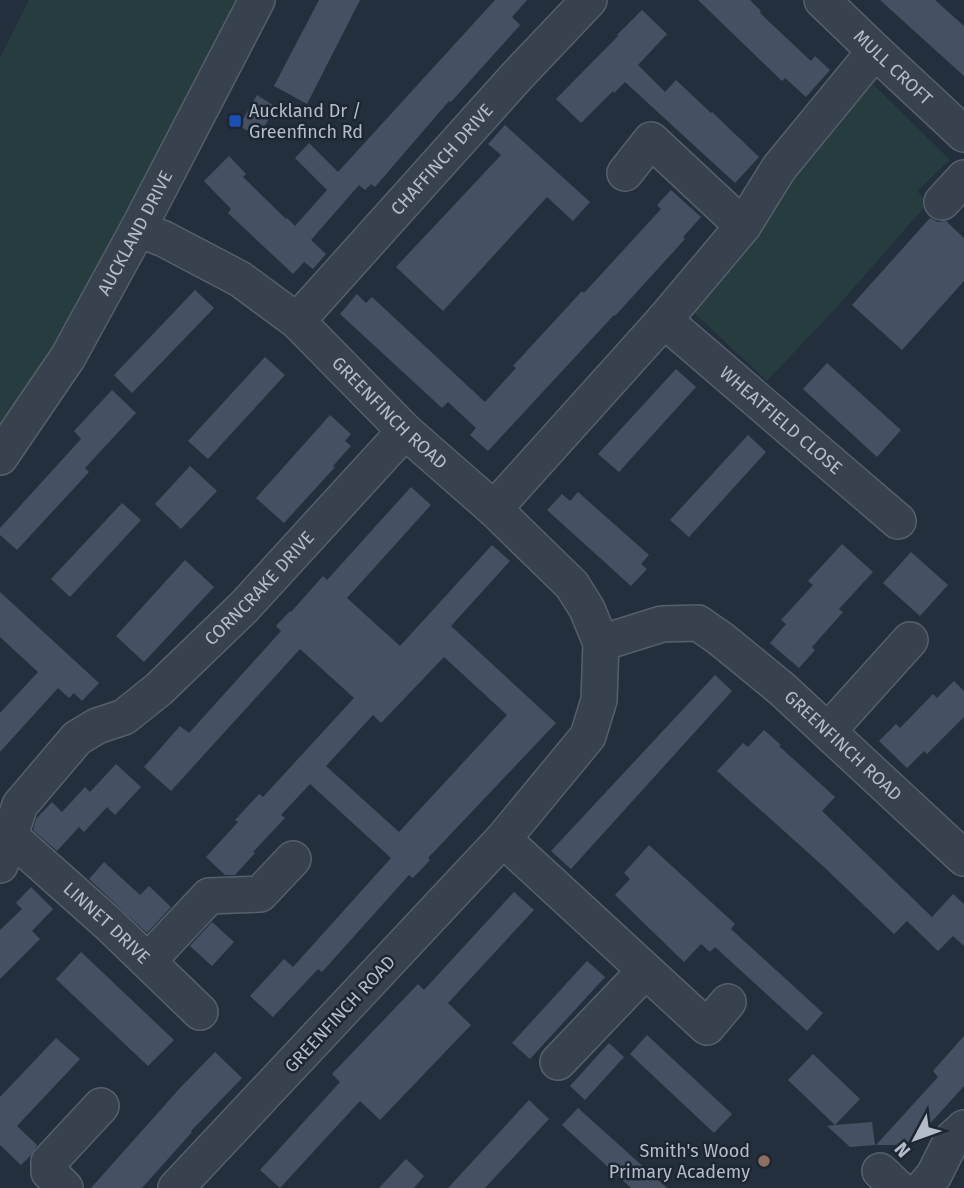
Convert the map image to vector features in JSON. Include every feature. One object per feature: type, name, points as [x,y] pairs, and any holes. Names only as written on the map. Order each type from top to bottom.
[{"type":"street","name":"AUCKLAND DRIVE","points":[[0,457],[68,357],[257,0]]},
{"type":"street","name":"CHAFFINCH DRIVE","points":[[297,321],[517,76],[589,0]]},
{"type":"street","name":"MULL CROFT","points":[[822,0],[964,134]]},
{"type":"street","points":[[494,509],[664,320],[743,226],[779,168],[875,51]]},
{"type":"street","points":[[625,173],[651,140],[743,226]]},
{"type":"street","name":"GREENFINCH ROAD","points":[[138,229],[164,239],[240,279],[297,321],[405,431],[494,509],[572,584],[587,609],[601,643],[599,700],[588,736],[503,839],[176,1188]]},
{"type":"street","name":"WHEATFIELD CLOSE","points":[[664,320],[898,521]]},
{"type":"street","name":"CORNCRAKE DRIVE","points":[[5,850],[20,805],[77,738],[97,726],[124,718],[159,689],[244,607],[405,431]]},
{"type":"street","name":"GREENFINCH ROAD","points":[[601,643],[662,624],[698,623],[782,689],[964,858]]},
{"type":"street","points":[[828,731],[910,640]]},
{"type":"street","points":[[503,839],[707,1027],[728,1002]]},
{"type":"street","name":"LINNET DRIVE","points":[[5,850],[148,961],[200,1012]]},
{"type":"street","points":[[148,961],[209,896],[260,894],[293,859]]},
{"type":"street","points":[[558,1062],[645,971]]},
{"type":"street","points":[[65,1188],[49,1172],[49,1162],[101,1106]]},
{"type":"street","points":[[923,1188],[934,1175],[952,1139],[964,1128]]},
{"type":"green space","points":[[29,0],[237,0],[114,244],[0,437],[0,58]]},
{"type":"green space","points":[[873,84],[950,160],[917,191],[928,203],[837,307],[767,381],[689,308],[763,211]]},
{"type":"building","points":[[319,0],[360,0],[307,104],[274,86]]},
{"type":"building","points":[[495,0],[527,0],[512,17],[520,25],[451,102],[449,101],[375,187],[371,184],[365,190],[359,185],[311,240],[326,254],[313,269],[304,262],[293,274],[228,213],[231,209],[204,181],[229,156],[246,174],[243,177],[295,226],[327,190],[295,158],[309,143],[338,172]]},
{"type":"building","points":[[698,0],[750,0],[760,13],[811,61],[815,56],[830,70],[806,97],[785,78],[782,81]]},
{"type":"building","points":[[880,0],[935,0],[964,26],[964,76]]},
{"type":"building","points":[[642,10],[667,34],[638,65],[665,92],[676,80],[759,157],[735,183],[625,82],[581,123],[556,99]]},
{"type":"building","points":[[257,95],[276,107],[258,137],[239,126]]},
{"type":"building","points":[[505,125],[590,202],[573,221],[547,197],[443,311],[396,267],[501,155],[488,144]]},
{"type":"building","points":[[671,190],[701,217],[683,237],[685,239],[615,316],[488,451],[470,435],[476,428],[448,402],[442,408],[340,314],[357,294],[366,303],[372,297],[485,402],[516,368],[513,366],[661,209],[657,205]]},
{"type":"building","points":[[930,218],[938,222],[946,221],[964,238],[964,281],[902,350],[852,305]]},
{"type":"building","points":[[195,290],[214,308],[132,393],[114,375]]},
{"type":"building","points":[[265,357],[285,375],[208,459],[188,441]]},
{"type":"building","points":[[827,363],[901,430],[877,457],[803,389]]},
{"type":"building","points":[[676,369],[696,387],[619,472],[598,454]]},
{"type":"building","points":[[112,390],[136,413],[85,468],[89,472],[17,550],[0,535],[0,528],[81,439],[74,431]]},
{"type":"building","points":[[330,415],[351,434],[345,441],[351,446],[284,523],[256,498]]},
{"type":"building","points":[[748,435],[766,452],[689,537],[670,520]]},
{"type":"building","points":[[190,466],[217,491],[181,529],[155,504]]},
{"type":"building","points":[[411,487],[431,505],[347,598],[400,646],[492,545],[510,561],[451,626],[556,723],[428,858],[430,860],[413,878],[409,875],[322,972],[318,969],[273,1017],[250,996],[284,959],[293,967],[391,858],[310,784],[281,815],[285,818],[235,875],[225,875],[206,857],[259,794],[263,797],[354,698],[300,649],[171,791],[144,767],[180,726],[189,733],[281,631],[276,626],[323,576],[327,580]],"holes":[[[444,657],[507,715],[399,832],[326,766],[373,715],[381,723]]]},
{"type":"building","points":[[578,492],[649,555],[641,564],[647,569],[631,586],[547,510],[562,494],[570,501]]},
{"type":"building","points":[[122,503],[141,520],[70,597],[51,579]]},
{"type":"building","points":[[842,544],[873,572],[839,609],[843,612],[812,647],[815,650],[799,668],[770,643],[786,624],[781,620],[813,585],[808,581]]},
{"type":"building","points":[[911,552],[948,585],[920,616],[883,583]]},
{"type":"building","points":[[185,560],[214,587],[144,662],[116,636]]},
{"type":"building","points":[[0,592],[99,683],[82,701],[74,693],[69,698],[58,688],[0,752],[0,713],[38,672],[0,637]]},
{"type":"building","points":[[715,675],[732,691],[571,869],[551,851]]},
{"type":"building","points":[[954,681],[964,691],[964,717],[927,754],[924,751],[907,768],[879,741],[896,724],[900,728],[933,694],[937,698]]},
{"type":"building","points":[[764,730],[835,797],[822,811],[932,917],[953,894],[964,904],[964,946],[953,936],[938,951],[907,921],[894,934],[717,771],[743,743],[748,747]]},
{"type":"building","points":[[116,764],[141,787],[115,815],[107,807],[84,832],[79,827],[57,851],[33,830],[36,819],[52,802],[62,812],[85,787],[90,792]]},
{"type":"building","points":[[649,845],[735,924],[731,929],[823,1013],[807,1031],[715,947],[710,952],[701,944],[684,962],[615,895],[630,879],[624,873]]},
{"type":"building","points":[[104,862],[140,895],[149,886],[171,907],[147,933],[89,879]]},
{"type":"building","points":[[31,887],[53,909],[32,931],[40,939],[0,979],[0,930],[22,909],[16,903]]},
{"type":"building","points":[[514,892],[534,910],[448,1003],[471,1025],[380,1120],[360,1101],[280,1188],[260,1170],[340,1082],[332,1074],[418,984],[424,990]]},
{"type":"building","points":[[212,922],[234,942],[212,966],[190,946]]},
{"type":"building","points":[[81,952],[174,1040],[148,1066],[56,979]]},
{"type":"building","points":[[587,961],[605,977],[530,1059],[512,1043]]},
{"type":"building","points":[[647,1035],[732,1114],[714,1133],[630,1054]]},
{"type":"building","points":[[964,1036],[964,1086],[908,1145],[876,1145],[938,1077],[933,1071]]},
{"type":"building","points":[[56,1038],[80,1059],[17,1126],[37,1145],[21,1165],[0,1145],[0,1097]]},
{"type":"building","points":[[609,1043],[624,1057],[585,1100],[570,1086]]},
{"type":"building","points":[[215,1052],[242,1078],[142,1188],[91,1188],[180,1088]]},
{"type":"building","points":[[813,1054],[860,1099],[835,1125],[788,1080]]},
{"type":"building","points":[[529,1100],[549,1119],[485,1188],[448,1188]]},
{"type":"building","points":[[578,1108],[667,1188],[631,1188],[562,1125]]},
{"type":"building","points":[[872,1122],[875,1145],[850,1147],[827,1126]]},
{"type":"building","points":[[406,1159],[424,1176],[414,1188],[379,1188]]},
{"type":"place","name":"Auckland Dr / Greenfinch Rd","points":[[235,121]]},
{"type":"place","name":"Smith's Wood Primary Academy","points":[[764,1161]]}]
